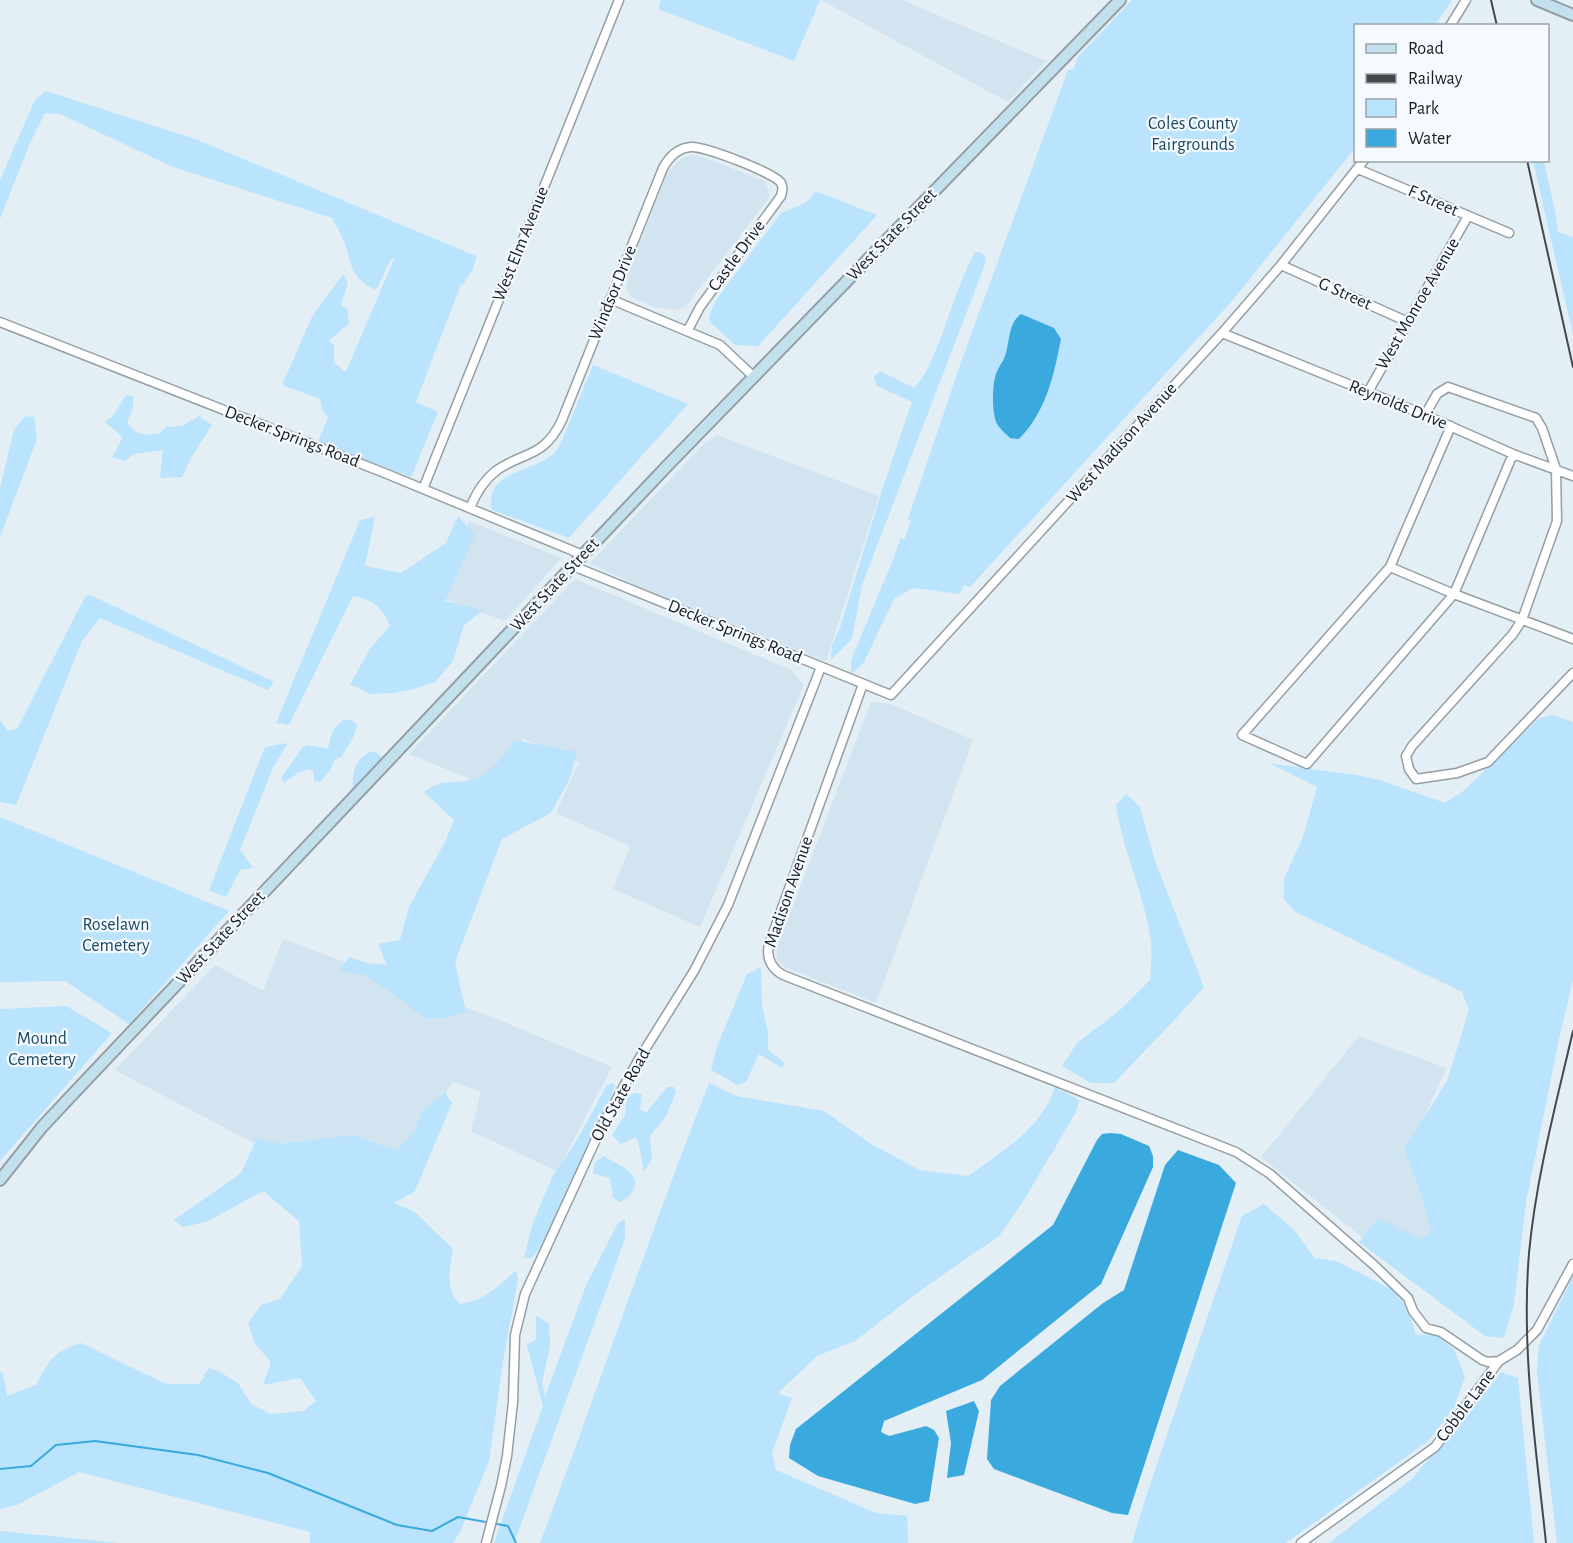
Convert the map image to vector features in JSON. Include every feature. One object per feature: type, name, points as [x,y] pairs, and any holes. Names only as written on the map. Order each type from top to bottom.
[{"type":"street","name":"West Elm Avenue","points":[[423,489],[619,0]]},
{"type":"street","name":"West State Street","points":[[0,1180],[42,1126],[583,555],[1120,0]]},
{"type":"street","points":[[1451,24],[1466,0]]},
{"type":"street","points":[[1537,0],[1573,15]]},
{"type":"street","name":"Windsor Drive","points":[[470,508],[481,487],[496,471],[538,450],[554,435],[663,168],[672,156],[678,151],[694,147],[708,149],[770,174],[781,182]]},
{"type":"street","name":"West Madison Avenue","points":[[863,684],[891,695],[1222,333],[1281,265],[1363,162]]},
{"type":"street","name":"F Street","points":[[1358,169],[1509,233]]},
{"type":"street","name":"Castle Drive","points":[[688,330],[699,307],[781,196],[783,189],[781,182]]},
{"type":"street","name":"West Monroe Avenue","points":[[1368,393],[1468,216]]},
{"type":"street","name":"G Street","points":[[1281,265],[1408,322]]},
{"type":"street","points":[[610,299],[720,345],[754,377]]},
{"type":"street","name":"Decker Springs Road","points":[[0,322],[423,489],[583,555]]},
{"type":"street","name":"Reynolds Drive","points":[[1222,333],[1425,415],[1513,454],[1573,476]]},
{"type":"street","points":[[1425,415],[1437,394],[1448,387],[1536,418],[1542,428],[1556,469],[1557,521],[1522,620],[1513,634],[1412,746],[1406,756],[1416,779],[1457,772],[1488,762],[1573,673]]},
{"type":"street","points":[[1451,426],[1390,567],[1242,735],[1307,764],[1454,594],[1513,454]]},
{"type":"street","name":"Decker Springs Road","points":[[573,566],[863,684]]},
{"type":"street","points":[[1390,567],[1573,639]]},
{"type":"street","name":"Old State Road","points":[[486,1541],[507,1456],[513,1402],[515,1335],[525,1294],[603,1124],[639,1059],[694,972],[728,905],[821,667]]},
{"type":"street","name":"Madison Avenue","points":[[863,684],[769,944],[768,955],[772,966],[783,975],[1236,1152],[1275,1178],[1375,1266],[1407,1298],[1413,1311],[1426,1328],[1442,1332],[1482,1360],[1499,1361]]},
{"type":"street","name":"Cobble Lane","points":[[1301,1543],[1435,1447],[1499,1361],[1517,1350],[1537,1330],[1573,1264]]},
{"type":"shaded area","points":[[821,0],[902,0],[1046,61],[1008,102]]},
{"type":"shaded area","points":[[697,155],[765,181],[770,197],[685,307],[677,310],[654,307],[632,297],[626,288],[628,274],[667,174],[684,157]]},
{"type":"shaded area","points":[[717,435],[879,496],[826,661],[640,587],[590,563],[705,443]]},
{"type":"shaded area","points":[[469,521],[561,558],[505,621],[437,596]]},
{"type":"shaded area","points":[[575,579],[791,670],[804,685],[700,927],[613,889],[630,846],[556,813],[579,762],[522,738],[500,791],[409,754]]},
{"type":"shaded area","points":[[871,702],[891,704],[973,740],[876,1003],[785,967],[778,961],[776,950]]},
{"type":"shaded area","points":[[283,939],[499,1020],[612,1067],[557,1171],[471,1131],[481,1092],[453,1082],[395,1172],[282,1158],[115,1070],[215,965],[263,991]]},
{"type":"shaded area","points":[[1359,1036],[1446,1068],[1409,1151],[1437,1228],[1405,1271],[1261,1157]]},
{"type":"green space","points":[[661,0],[820,0],[794,61],[658,9]]},
{"type":"green space","name":"Coles County Fairgrounds","points":[[1132,0],[1452,0],[1436,24],[1354,24],[1354,149],[1232,301],[970,587],[964,585],[960,594],[913,588],[894,599],[864,662],[851,675],[851,660],[901,537],[904,540],[911,521],[908,519],[961,362],[1068,70],[1073,70],[1078,57]]},
{"type":"green space","points":[[46,91],[198,140],[476,256],[474,267],[463,285],[461,284],[416,402],[438,412],[411,477],[318,442],[328,417],[323,411],[320,399],[282,385],[312,317],[343,274],[348,283],[341,304],[347,309],[349,324],[328,341],[334,345],[334,363],[346,372],[394,259],[391,259],[376,290],[368,286],[354,272],[344,241],[332,218],[173,167],[60,114],[45,113],[30,143],[0,219],[0,180],[35,100]]},
{"type":"green space","points":[[1533,162],[1544,162],[1558,232],[1573,237],[1573,335]]},
{"type":"green space","points":[[815,191],[877,215],[758,346],[735,345],[712,324],[709,319],[712,308],[781,213],[803,204],[811,198]]},
{"type":"green space","points":[[975,252],[981,252],[986,258],[984,267],[862,585],[852,639],[831,660],[832,645],[840,628],[882,490],[912,402],[877,386],[874,377],[880,371],[914,388],[918,384],[935,352]]},
{"type":"green space","points":[[593,365],[688,404],[569,538],[492,510],[491,497],[495,487],[502,480],[544,460],[557,449]]},
{"type":"green space","points":[[126,395],[133,396],[133,408],[127,423],[141,434],[159,434],[166,427],[182,426],[199,416],[212,425],[192,456],[182,477],[160,478],[163,450],[134,454],[125,461],[112,457],[123,437],[105,422],[113,416]]},
{"type":"green space","points":[[25,416],[34,417],[37,439],[0,537],[0,488],[14,430]]},
{"type":"green space","points":[[458,516],[475,535],[445,601],[483,610],[464,625],[453,661],[435,682],[393,693],[370,694],[350,684],[370,649],[390,626],[376,605],[353,596],[289,725],[276,723],[360,520],[375,517],[365,566],[401,573],[446,543]]},
{"type":"green space","points":[[90,595],[274,682],[268,690],[100,618],[82,641],[16,805],[0,802],[0,720],[8,731],[17,729],[85,597]]},
{"type":"green space","points":[[1553,715],[1573,722],[1573,980],[1526,1202],[1514,1304],[1504,1338],[1485,1336],[1359,1242],[1378,1218],[1422,1240],[1431,1231],[1422,1196],[1404,1149],[1447,1081],[1469,1010],[1462,992],[1294,911],[1284,899],[1284,879],[1303,837],[1317,787],[1269,763],[1380,780],[1445,803],[1462,792],[1540,718]]},
{"type":"green space","points":[[344,720],[351,720],[357,724],[354,736],[341,757],[335,759],[330,771],[320,782],[314,781],[314,773],[310,769],[299,772],[284,783],[281,778],[303,747],[308,745],[328,749],[334,729]]},
{"type":"green space","points":[[515,740],[577,752],[570,778],[551,813],[502,839],[455,962],[466,1012],[425,1019],[365,975],[340,971],[349,957],[367,963],[387,965],[378,944],[400,940],[409,907],[446,840],[454,820],[424,792],[439,784],[481,776],[494,766]]},
{"type":"green space","points":[[288,743],[273,768],[240,850],[253,868],[240,870],[226,897],[209,890],[265,747]]},
{"type":"green space","points":[[375,752],[382,757],[353,792],[353,774],[357,764],[364,755]]},
{"type":"green space","points":[[1126,794],[1140,807],[1155,861],[1204,987],[1114,1083],[1091,1083],[1062,1066],[1077,1043],[1119,1011],[1150,980],[1151,947],[1148,925],[1116,805]]},
{"type":"green space","name":"Roselawn Cemetery","points":[[0,817],[229,911],[129,1024],[65,981],[0,982]]},
{"type":"green space","points":[[761,967],[762,1006],[768,1032],[768,1050],[785,1063],[782,1068],[759,1054],[746,1082],[738,1085],[711,1070],[716,1049],[747,974]]},
{"type":"green space","name":"Mound Cemetery","points":[[66,1006],[112,1033],[0,1161],[0,1009]]},
{"type":"green space","points":[[613,1083],[615,1087],[542,1245],[532,1258],[524,1258],[532,1225],[553,1175],[577,1140],[607,1085]]},
{"type":"green space","points":[[709,1083],[736,1096],[824,1111],[871,1144],[920,1170],[968,1176],[1007,1148],[1031,1127],[1049,1102],[1055,1087],[1079,1100],[1077,1110],[1056,1146],[1021,1205],[999,1236],[921,1290],[855,1341],[817,1356],[778,1393],[792,1398],[772,1453],[776,1470],[876,1513],[907,1516],[908,1543],[540,1543],[665,1197]]},
{"type":"green space","points":[[667,1087],[674,1087],[676,1092],[666,1116],[650,1136],[652,1159],[644,1172],[636,1137],[621,1144],[612,1135],[625,1115],[627,1096],[635,1093],[642,1094],[640,1109],[646,1113]]},
{"type":"green space","points":[[445,1092],[452,1103],[415,1191],[394,1203],[415,1212],[453,1249],[450,1285],[460,1304],[484,1296],[516,1271],[518,1280],[503,1361],[489,1461],[461,1530],[453,1543],[310,1543],[310,1532],[79,1472],[17,1505],[0,1509],[0,1372],[3,1373],[7,1396],[36,1385],[58,1353],[81,1343],[166,1384],[199,1384],[209,1368],[220,1372],[238,1383],[251,1404],[271,1414],[304,1411],[316,1401],[300,1378],[263,1385],[271,1362],[255,1344],[248,1323],[261,1305],[280,1299],[302,1266],[299,1221],[263,1191],[206,1222],[183,1227],[174,1220],[241,1173],[257,1138],[280,1144],[354,1135],[398,1150],[414,1132],[422,1112]]},
{"type":"green space","points":[[604,1156],[626,1169],[634,1178],[632,1192],[626,1199],[619,1202],[613,1197],[610,1178],[593,1173],[595,1162]]},
{"type":"green space","points":[[1264,1204],[1294,1230],[1315,1258],[1336,1261],[1391,1289],[1408,1308],[1416,1335],[1435,1334],[1454,1349],[1465,1377],[1454,1408],[1428,1441],[1286,1543],[1132,1543],[1242,1216]]},
{"type":"green space","points":[[625,1220],[625,1239],[514,1543],[494,1543],[543,1406],[527,1345],[536,1339],[536,1315],[549,1324],[550,1346],[542,1382],[545,1397],[587,1283],[618,1223]]},
{"type":"green space","points":[[1573,1276],[1573,1543],[1557,1543],[1537,1373],[1539,1346]]},
{"type":"green space","points":[[1501,1372],[1518,1378],[1534,1543],[1329,1543],[1412,1479]]},
{"type":"green space","points":[[0,1531],[120,1543],[0,1543]]},
{"type":"water","points":[[1021,314],[1054,328],[1061,339],[1048,392],[1036,417],[1019,439],[1010,438],[997,424],[993,395],[996,375],[1005,356],[1014,322]]},
{"type":"water","points":[[1102,1134],[1121,1134],[1149,1146],[1153,1156],[1153,1167],[1101,1284],[982,1380],[884,1421],[881,1432],[889,1436],[926,1426],[934,1430],[939,1438],[929,1501],[915,1504],[818,1476],[789,1458],[790,1445],[796,1429],[1053,1225],[1097,1140]]},
{"type":"water","points":[[1178,1150],[1219,1165],[1236,1183],[1128,1515],[1112,1513],[994,1469],[987,1459],[991,1400],[1000,1386],[1103,1303],[1124,1290],[1165,1165]]},
{"type":"water","points":[[974,1401],[979,1411],[964,1475],[947,1478],[951,1443],[946,1411]]},
{"type":"waterway","points":[[0,1469],[31,1466],[56,1445],[95,1441],[198,1455],[268,1473],[397,1525],[432,1531],[458,1517],[508,1526],[516,1543]]},
{"type":"railway","points":[[1491,0],[1497,24]]},
{"type":"railway","points":[[1527,162],[1573,367]]},
{"type":"railway","points":[[1546,1543],[1528,1362],[1527,1289],[1536,1197],[1573,1031]]}]
